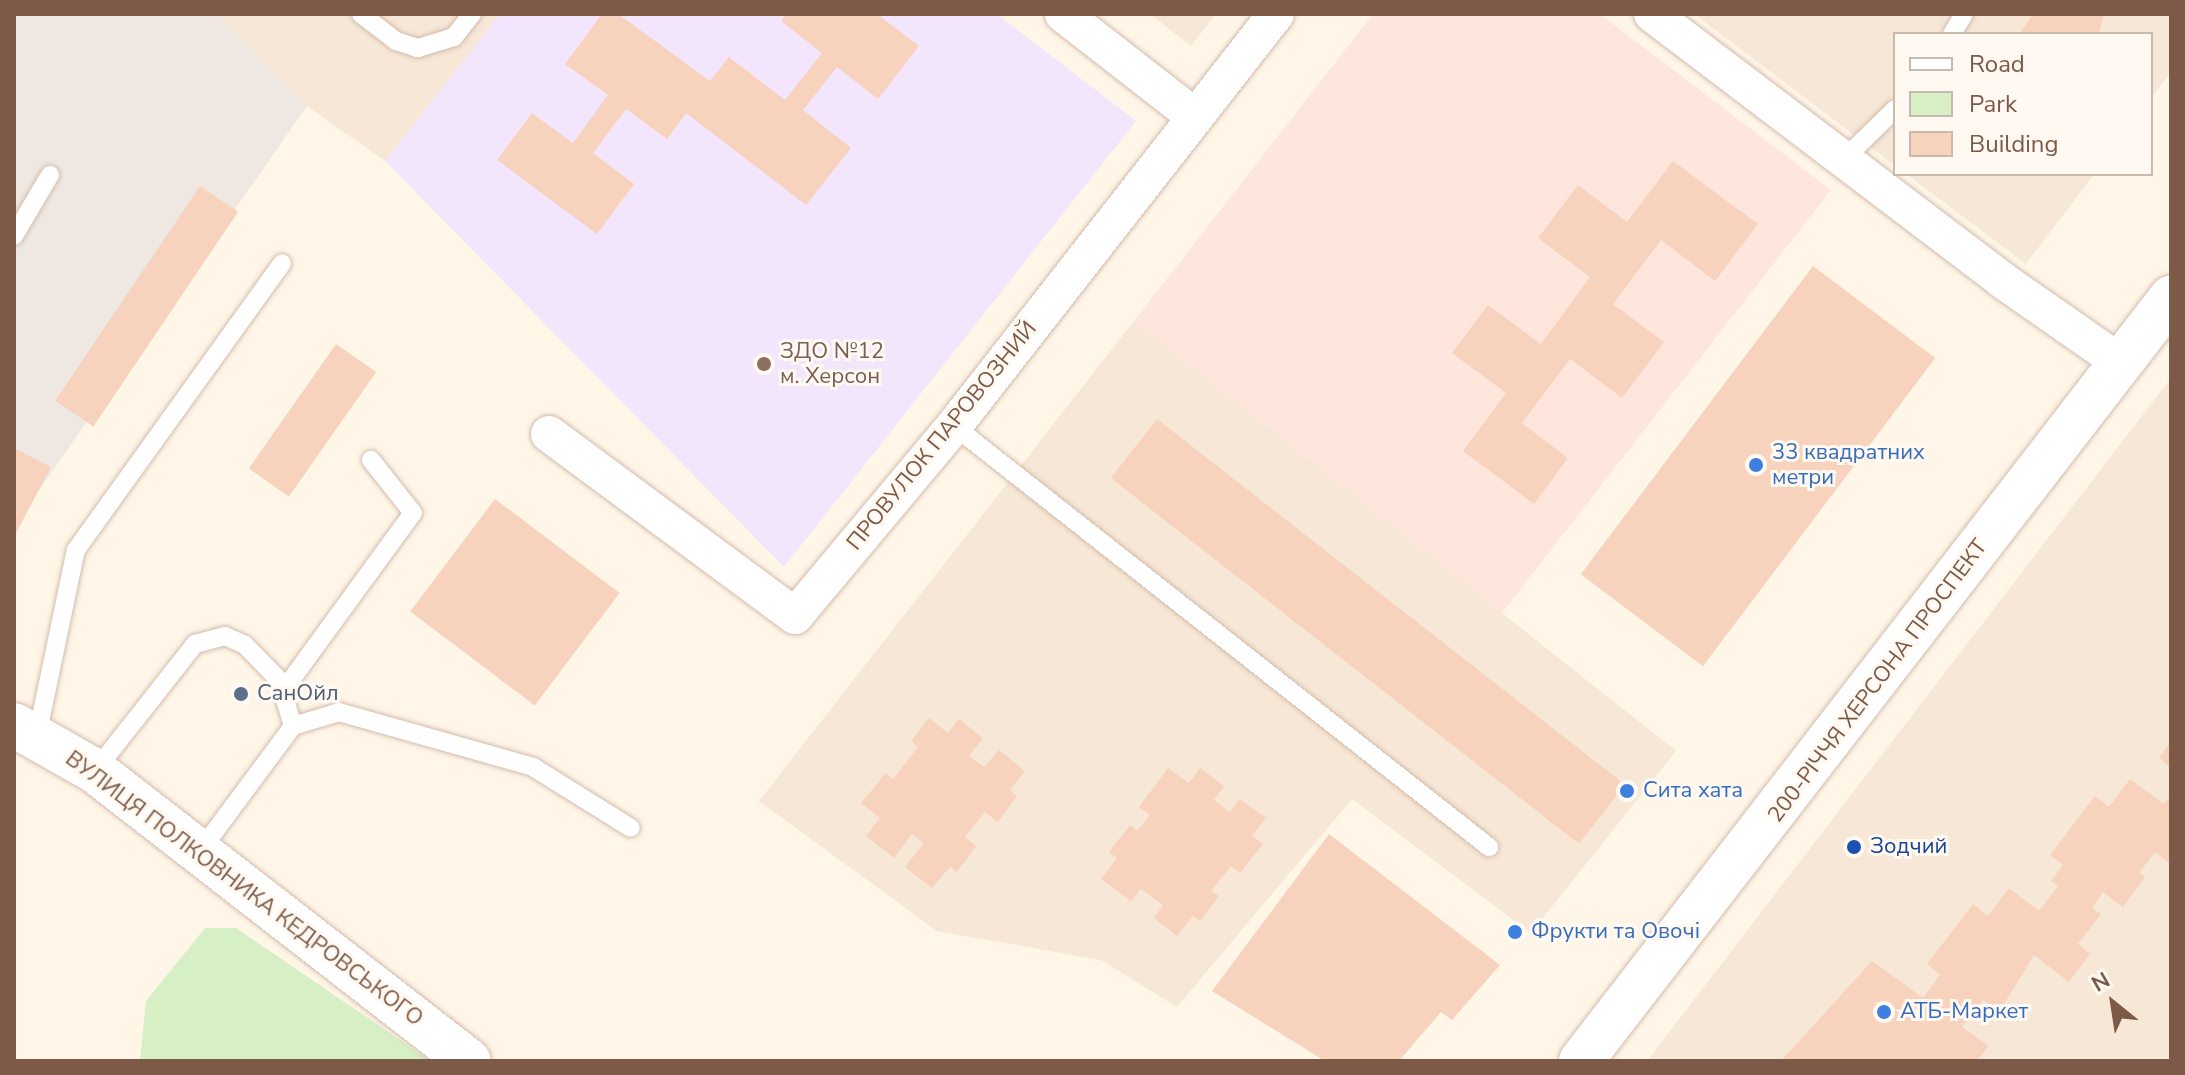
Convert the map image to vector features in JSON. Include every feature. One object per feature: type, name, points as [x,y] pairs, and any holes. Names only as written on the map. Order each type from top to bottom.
[{"type":"street","points":[[1063,14],[1194,116]]},
{"type":"street","name":"ПРОВУЛОК ПАРОВОЗНИЙ","points":[[549,434],[795,616],[954,426],[1276,14]]},
{"type":"street","points":[[1652,14],[2121,363]]},
{"type":"street","name":"200-РІЧЧЯ ХЕРСОНА ПРОСПЕКТ","points":[[1581,1061],[2171,298]]},
{"type":"street","name":"ВУЛИЦЯ ПОЛКОВНИКА КЕДРОВСЬКОГО","points":[[26,731],[95,771],[469,1061]]},
{"type":"lane","points":[[361,14],[396,41],[418,48],[454,37],[472,14]]},
{"type":"lane","points":[[1953,32],[1964,14]]},
{"type":"lane","points":[[1844,159],[1893,111]]},
{"type":"lane","points":[[14,236],[50,175]]},
{"type":"lane","points":[[26,731],[76,550],[282,263]]},
{"type":"lane","points":[[954,426],[1489,847]]},
{"type":"lane","points":[[283,691],[413,513],[371,460]]},
{"type":"lane","points":[[95,771],[195,644],[209,636],[225,636],[245,645],[269,666],[283,691],[293,726]]},
{"type":"lane","points":[[200,851],[293,726],[339,712],[533,767],[631,828]]},
{"type":"shaded area","points":[[14,14],[218,14],[307,106],[14,526]]},
{"type":"shaded area","points":[[218,14],[500,14],[385,161],[307,106]]},
{"type":"shaded area","name":"ЗДО №12 м. Херсон","points":[[500,14],[997,14],[1136,121],[784,567],[385,161]]},
{"type":"shaded area","points":[[1150,14],[1216,14],[1191,46]]},
{"type":"shaded area","points":[[1373,14],[1600,14],[1831,190],[1502,613],[1134,321]]},
{"type":"shaded area","points":[[1694,14],[2171,14],[2171,72],[2153,95],[2153,32],[1893,32],[1893,164]]},
{"type":"shaded area","points":[[1909,176],[2092,176],[2026,264]]},
{"type":"shaded area","points":[[1134,321],[1676,751],[1531,933],[1352,799],[1177,1007],[1101,960],[937,931],[759,801]]},
{"type":"shaded area","points":[[2171,378],[2171,1061],[1647,1061]]},
{"type":"green space","points":[[205,928],[236,928],[431,1061],[140,1061],[146,1001]]},
{"type":"building","points":[[602,14],[618,14],[710,81],[729,57],[785,100],[822,53],[781,21],[787,14],[877,14],[919,46],[878,99],[837,67],[803,110],[851,148],[806,205],[686,113],[667,139],[626,109],[593,153],[634,184],[597,234],[497,160],[532,113],[573,143],[608,95],[565,64]]},
{"type":"building","points":[[2033,14],[2104,14],[2100,32],[2020,32]]},
{"type":"building","points":[[1673,161],[1758,224],[1715,281],[1661,240],[1613,304],[1664,342],[1622,398],[1570,359],[1522,423],[1568,458],[1534,504],[1463,451],[1506,393],[1452,353],[1488,305],[1541,344],[1590,277],[1538,238],[1578,185],[1627,222]]},
{"type":"building","points":[[200,186],[238,212],[93,426],[55,401]]},
{"type":"building","name":"33 квадратних метри","points":[[1813,266],[1935,358],[1703,666],[1581,574]]},
{"type":"building","points":[[336,344],[376,372],[289,497],[249,469]]},
{"type":"building","points":[[1157,419],[1625,785],[1579,844],[1111,478]]},
{"type":"building","points":[[14,448],[51,467],[14,537]]},
{"type":"building","points":[[495,499],[620,593],[535,705],[410,612]]},
{"type":"building","points":[[929,718],[948,733],[959,719],[983,738],[969,756],[984,767],[999,750],[1025,771],[1010,790],[1017,796],[998,822],[985,812],[965,837],[976,846],[957,872],[950,867],[932,888],[905,867],[924,843],[912,834],[894,858],[866,836],[880,818],[861,803],[886,773],[893,779],[918,747],[911,741]]},
{"type":"building","points":[[2171,742],[2171,768],[2159,758]]},
{"type":"building","points":[[1168,768],[1189,783],[1200,768],[1224,786],[1214,800],[1230,812],[1240,799],[1266,818],[1252,836],[1263,844],[1240,873],[1231,866],[1211,891],[1219,896],[1200,921],[1193,916],[1177,936],[1154,918],[1163,905],[1141,889],[1131,901],[1101,879],[1117,858],[1109,852],[1130,825],[1137,831],[1150,815],[1139,807]]},
{"type":"building","points":[[2130,779],[2164,804],[2171,795],[2171,864],[2155,852],[2139,873],[2145,877],[2123,907],[2103,892],[2092,908],[2101,914],[2078,944],[2090,954],[2069,982],[2034,955],[1999,1012],[1983,1000],[1962,1027],[1989,1046],[1976,1061],[1781,1061],[1872,961],[1923,998],[1940,975],[1927,964],[1973,904],[1988,916],[2009,888],[2039,911],[2058,886],[2051,881],[2063,865],[2050,855],[2095,796],[2109,807]]},
{"type":"building","points":[[1329,834],[1500,965],[1452,1020],[1441,1012],[1399,1061],[1325,1061],[1212,991]]},
{"type":"place","name":"ЗДО №12 м. Херсон","points":[[764,364]]},
{"type":"place","name":"33 квадратних метри","points":[[1756,465]]},
{"type":"place","name":"СанОйл","points":[[241,694]]},
{"type":"place","name":"Сита хата","points":[[1627,791]]},
{"type":"place","name":"Зодчий","points":[[1854,847]]},
{"type":"place","name":"Фрукти та Овочі","points":[[1515,932]]},
{"type":"place","name":"АТБ-Маркет","points":[[1884,1012]]}]
